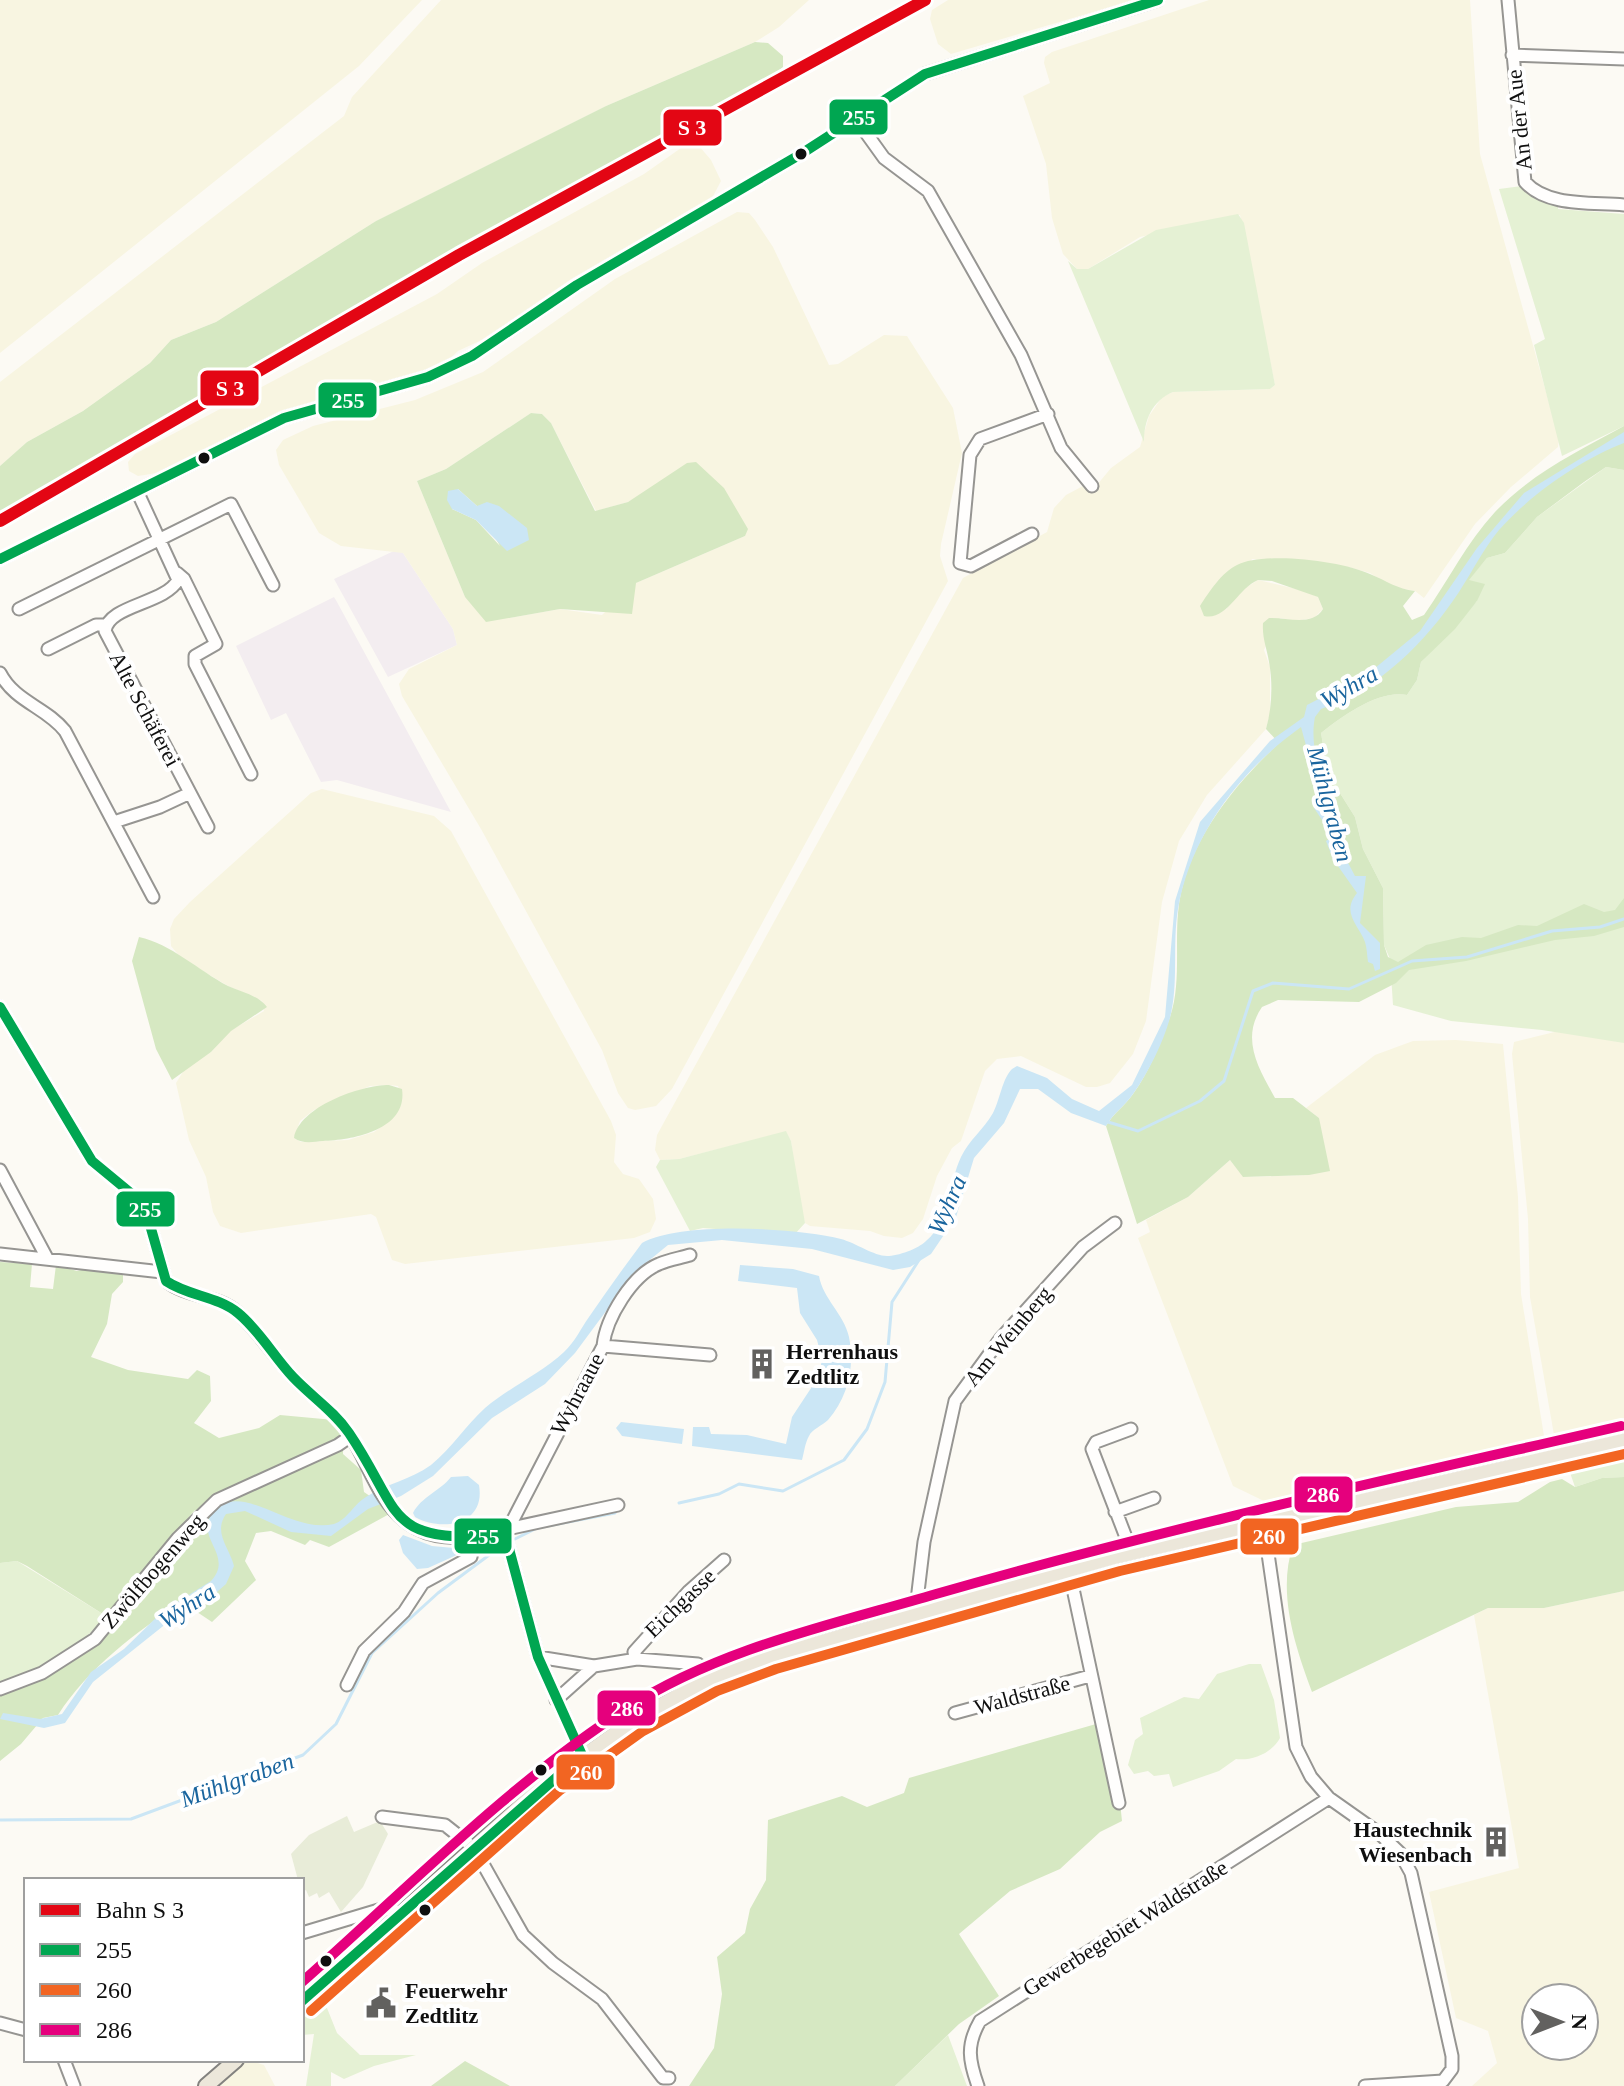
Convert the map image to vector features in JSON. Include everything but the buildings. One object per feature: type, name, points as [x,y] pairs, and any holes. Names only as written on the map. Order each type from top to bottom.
[{"type":"main road","points":[[304,1999],[582,1755],[636,1719],[711,1678],[759,1660],[1132,1553],[1264,1526],[1624,1440]]},
{"type":"main road","points":[[206,2086],[234,2062]]},
{"type":"street","points":[[0,559],[303,411],[441,371],[491,345],[577,285],[935,69],[1158,0]]},
{"type":"street","name":"An der Aue","points":[[1508,0],[1525,182],[1534,193],[1547,198],[1624,205]]},
{"type":"street","points":[[1512,55],[1624,59]]},
{"type":"street","points":[[856,119],[884,158],[928,191],[1021,355],[1061,448],[1092,486]]},
{"type":"street","points":[[1032,534],[971,566],[960,563],[970,455],[980,439],[1048,414]]},
{"type":"street","points":[[137,491],[176,572],[184,579],[216,644],[195,656],[195,664],[251,774]]},
{"type":"street","points":[[19,609],[231,504],[273,585]]},
{"type":"street","name":"Alte Schäferei","points":[[48,649],[96,625],[106,625],[169,590],[178,580],[176,572]]},
{"type":"street","name":"Alte Schäferei","points":[[106,625],[107,638],[208,827]]},
{"type":"street","points":[[0,673],[10,690],[60,725],[153,897]]},
{"type":"street","name":"Alte Schäferei","points":[[114,822],[190,793]]},
{"type":"street","points":[[0,1007],[92,1161],[144,1204],[162,1272],[174,1288],[217,1300],[237,1312],[296,1381],[334,1412],[351,1436],[378,1488],[391,1506],[418,1530],[443,1537],[474,1538],[505,1534],[618,1505]]},
{"type":"street","points":[[0,1170],[47,1258]]},
{"type":"street","name":"Am Weinberg","points":[[922,1612],[918,1592],[924,1542],[955,1401],[1001,1338],[1083,1247],[1115,1223]]},
{"type":"street","points":[[0,1254],[162,1272]]},
{"type":"street","points":[[603,1346],[605,1328],[645,1273],[657,1264],[690,1255]]},
{"type":"street","name":"Wyhraaue","points":[[505,1534],[603,1346],[710,1355]]},
{"type":"street","points":[[1131,1429],[1096,1442],[1092,1449],[1132,1553]]},
{"type":"street","name":"Zwölfbogenweg","points":[[0,1689],[51,1668],[95,1639],[178,1538],[217,1500],[351,1436]]},
{"type":"street","points":[[1115,1512],[1154,1498]]},
{"type":"street","points":[[1264,1526],[1296,1747],[1311,1777],[1329,1798],[1380,1834],[1400,1853],[1411,1873],[1452,2056],[1452,2069],[1443,2081],[1365,2086]]},
{"type":"street","points":[[505,1534],[538,1657],[582,1755]]},
{"type":"street","points":[[347,1685],[364,1651],[404,1612],[423,1583],[471,1557],[474,1538]]},
{"type":"street","name":"Eichgasse","points":[[711,1678],[698,1664],[637,1659],[635,1647],[724,1560]]},
{"type":"street","name":"Waldstraße","points":[[1069,1570],[1119,1803]]},
{"type":"street","points":[[538,1657],[594,1666],[637,1659]]},
{"type":"street","points":[[556,1700],[594,1666]]},
{"type":"street","name":"Waldstraße","points":[[955,1713],[1090,1676]]},
{"type":"street","name":"Gewerbegebiet Waldstraße","points":[[978,2086],[969,2052],[971,2036],[980,2021],[1329,1798]]},
{"type":"street","points":[[382,1817],[445,1825],[474,1848],[523,1935],[553,1963],[602,1999],[664,2081]]},
{"type":"street","points":[[304,1932],[382,1909],[394,1910],[399,1915]]},
{"type":"street","points":[[0,2023],[24,2029]]},
{"type":"street","points":[[65,2062],[74,2086]]},
{"type":"shaded area","points":[[0,0],[422,0],[359,66],[0,353]]},
{"type":"shaded area","points":[[441,0],[809,0],[779,27],[755,42],[606,106],[376,221],[216,322],[171,340],[150,363],[83,411],[27,442],[0,466],[0,382],[344,116],[352,97]]},
{"type":"shaded area","points":[[948,0],[1134,0],[951,54],[938,44],[930,19],[932,10]]},
{"type":"shaded area","points":[[1209,0],[1470,0],[1480,154],[1559,439],[1558,447],[1511,487],[1475,524],[1424,598],[1415,591],[1391,587],[1370,573],[1348,567],[1252,559],[1225,611],[1239,592],[1258,580],[1305,591],[1318,597],[1323,609],[1314,618],[1295,621],[1280,618],[1264,650],[1270,667],[1270,714],[1266,729],[1207,795],[1179,841],[1162,902],[1146,1021],[1133,1054],[1110,1083],[1097,1087],[1086,1087],[1021,1056],[997,1059],[985,1071],[961,1141],[952,1148],[937,1176],[923,1219],[913,1233],[902,1238],[870,1231],[810,1226],[805,1223],[791,1141],[786,1132],[679,1159],[660,1160],[655,1150],[657,1135],[963,578],[1047,532],[1054,508],[1066,495],[1083,486],[1092,491],[1111,468],[1140,447],[1149,416],[1162,397],[1173,392],[1270,389],[1275,385],[1240,215],[1140,237],[1088,269],[1077,269],[1063,254],[1052,218],[1046,164],[1023,96],[1050,83],[1044,63],[1045,57],[1052,52]]},
{"type":"shaded area","points":[[699,146],[711,160],[721,181],[710,202],[579,276],[501,331],[458,351],[441,367],[292,409],[157,473],[138,476],[129,471],[128,462],[135,454],[437,294],[482,263],[644,174],[681,148]]},
{"type":"shaded area","points":[[737,212],[749,213],[773,247],[829,365],[838,364],[884,335],[907,336],[953,408],[962,453],[941,544],[940,556],[948,581],[672,1089],[656,1106],[635,1110],[628,1108],[618,1093],[602,1050],[481,829],[402,696],[399,684],[409,669],[457,645],[453,629],[403,553],[341,546],[319,533],[279,465],[276,450],[283,440],[313,426],[415,400],[483,372],[615,279]],"holes":[[[531,413],[542,414],[551,423],[596,511],[628,502],[654,488],[745,536],[636,583],[602,615],[560,609],[509,618],[465,597],[417,481],[446,469]]]},
{"type":"shaded area","points":[[396,550],[403,553],[453,629],[457,645],[388,677],[334,579]]},
{"type":"shaded area","points":[[334,597],[451,812],[337,780],[321,782],[286,713],[271,720],[236,646]]},
{"type":"shaded area","points":[[322,789],[434,816],[451,831],[611,1121],[616,1135],[614,1162],[623,1174],[639,1179],[653,1199],[656,1219],[650,1232],[634,1238],[405,1264],[392,1260],[376,1217],[371,1214],[241,1233],[220,1226],[213,1212],[206,1177],[189,1140],[176,1083],[186,1067],[211,1052],[230,1031],[264,1011],[262,1001],[228,986],[181,958],[171,946],[170,929],[174,919],[190,902],[311,793]],"holes":[[[370,1086],[398,1086],[402,1097],[389,1121],[374,1132],[348,1140],[301,1142],[294,1138],[300,1121],[314,1110]]]},
{"type":"shaded area","points":[[1624,1015],[1624,1418],[1554,1435],[1530,1297],[1528,1219],[1512,1054],[1514,1042]]},
{"type":"shaded area","points":[[1456,1040],[1503,1044],[1518,1197],[1521,1294],[1544,1436],[1264,1501],[1233,1486],[1138,1238],[1150,1232],[1146,1220],[1188,1197],[1230,1160],[1244,1177],[1309,1175],[1319,1118],[1306,1108],[1375,1055],[1413,1041]]},
{"type":"shaded area","points":[[1624,1591],[1624,2086],[1472,2086],[1497,2063],[1488,2031],[1456,2018],[1429,1892],[1519,1868],[1474,1615],[1488,1608],[1544,1608]]},
{"type":"shaded area","points":[[245,2062],[254,2062],[264,2065],[275,2086],[218,2086]]},
{"type":"green space","points":[[755,42],[768,43],[783,56],[783,67],[775,74],[387,288],[0,512],[0,466],[27,442],[83,411],[150,363],[171,340],[216,322],[376,221],[606,106]]},
{"type":"green space","points":[[1522,186],[1531,196],[1558,204],[1558,209],[1624,214],[1624,426],[1562,456],[1534,345],[1545,339],[1499,189]]},
{"type":"green space","points":[[1238,214],[1244,223],[1275,385],[1270,389],[1173,392],[1151,412],[1144,442],[1068,261],[1077,269],[1088,269],[1156,230]]},
{"type":"green space","points":[[531,413],[542,414],[551,423],[595,511],[628,502],[687,463],[696,462],[724,488],[748,529],[745,536],[636,583],[632,614],[560,609],[486,622],[465,597],[417,481],[446,469]],"holes":[[[458,489],[477,506],[500,546],[476,520],[452,509]]]},
{"type":"green space","points":[[1624,426],[1624,470],[1606,467],[1537,517],[1505,553],[1487,558],[1469,580],[1485,584],[1477,601],[1455,629],[1421,662],[1417,680],[1407,695],[1396,694],[1373,700],[1321,733],[1328,774],[1355,817],[1363,849],[1383,888],[1384,945],[1388,957],[1398,962],[1426,945],[1462,937],[1481,938],[1518,925],[1537,926],[1584,904],[1604,912],[1615,910],[1624,898],[1624,927],[1594,936],[1555,940],[1466,961],[1409,970],[1396,983],[1359,1002],[1278,1000],[1262,1007],[1252,1031],[1258,1065],[1275,1098],[1293,1098],[1319,1118],[1330,1171],[1309,1175],[1243,1177],[1230,1160],[1188,1197],[1137,1224],[1106,1126],[1130,1099],[1144,1076],[1170,1017],[1177,979],[1178,913],[1182,888],[1200,841],[1228,798],[1279,743],[1266,729],[1271,687],[1263,623],[1269,618],[1312,618],[1323,609],[1318,597],[1272,581],[1258,580],[1219,614],[1204,616],[1200,606],[1231,568],[1250,561],[1284,558],[1357,569],[1397,587],[1415,591],[1403,606],[1412,620],[1424,615],[1475,536],[1509,498],[1556,464]]},
{"type":"green space","points":[[1606,467],[1624,470],[1624,1043],[1542,1030],[1451,1021],[1393,1005],[1390,959],[1384,945],[1383,888],[1363,849],[1355,817],[1328,774],[1321,733],[1373,700],[1396,694],[1407,695],[1417,680],[1421,662],[1477,601],[1468,580],[1487,558],[1505,553],[1537,517]]},
{"type":"green space","points":[[139,937],[173,951],[267,1007],[231,1031],[211,1052],[172,1080],[156,1049],[132,961]]},
{"type":"green space","points":[[389,1085],[402,1089],[402,1103],[388,1123],[376,1130],[335,1140],[308,1142],[294,1138],[307,1117],[332,1100],[363,1089]]},
{"type":"green space","points":[[786,1131],[791,1141],[805,1223],[794,1235],[703,1228],[690,1231],[656,1167],[660,1160],[679,1159]]},
{"type":"green space","points":[[0,1262],[32,1264],[30,1287],[53,1289],[56,1265],[77,1271],[94,1267],[123,1273],[123,1282],[112,1294],[107,1324],[91,1357],[128,1370],[188,1379],[197,1370],[210,1376],[211,1401],[194,1423],[219,1438],[259,1428],[280,1415],[334,1420],[343,1440],[343,1454],[361,1470],[364,1492],[393,1512],[329,1547],[310,1540],[305,1545],[271,1531],[256,1533],[245,1561],[256,1580],[212,1622],[182,1602],[114,1652],[84,1682],[58,1715],[43,1718],[21,1744],[0,1761],[0,1694],[46,1677],[94,1648],[207,1517],[195,1510],[106,1616],[17,1561],[0,1563]]},
{"type":"green space","points":[[1624,1447],[1624,1477],[1602,1478],[1575,1487],[1567,1464],[1570,1460]]},
{"type":"green space","points":[[1624,1477],[1624,1591],[1544,1608],[1488,1608],[1312,1692],[1294,1638],[1287,1600],[1293,1545],[1456,1507],[1518,1502],[1550,1482],[1562,1479],[1575,1487],[1602,1478]]},
{"type":"green space","points":[[17,1561],[106,1616],[84,1639],[59,1658],[16,1679],[0,1683],[0,1563]]},
{"type":"green space","points":[[1249,1664],[1261,1664],[1274,1700],[1280,1738],[1272,1748],[1255,1757],[1236,1759],[1219,1771],[1173,1787],[1169,1774],[1154,1776],[1148,1771],[1134,1774],[1128,1765],[1135,1740],[1143,1734],[1140,1718],[1184,1697],[1199,1699],[1217,1674]]},
{"type":"green space","points":[[1096,1724],[1119,1793],[1122,1821],[1100,1832],[1060,1869],[1010,1891],[959,1934],[999,1996],[959,2024],[895,2086],[689,2086],[714,2048],[722,1994],[717,1957],[745,1933],[750,1909],[766,1880],[768,1820],[842,1796],[867,1807],[904,1793],[909,1778]]},
{"type":"green space","points":[[347,1816],[354,1832],[380,1821],[388,1834],[363,1887],[341,1912],[329,1892],[319,1898],[317,1893],[309,1897],[304,1891],[304,1878],[297,1878],[291,1854],[309,1835]]},
{"type":"green space","points":[[315,2003],[325,2003],[337,2033],[360,2055],[416,2055],[374,2066],[344,2079],[331,2072],[331,2086],[306,2086],[314,2034],[304,2035],[304,2011]]},
{"type":"green space","points":[[948,2035],[967,2086],[895,2086]]},
{"type":"green space","points":[[465,2061],[510,2086],[431,2086]]},
{"type":"water","name":"Wyhra","points":[[1624,432],[1624,443],[1574,469],[1541,491],[1499,530],[1446,611],[1399,662],[1362,689],[1321,709],[1315,717],[1315,751],[1334,818],[1339,853],[1355,876],[1366,876],[1360,923],[1380,943],[1380,969],[1375,971],[1373,964],[1368,962],[1365,942],[1351,913],[1352,900],[1357,893],[1333,859],[1326,841],[1333,836],[1314,808],[1319,793],[1301,727],[1258,763],[1239,784],[1222,806],[1194,855],[1178,909],[1173,1004],[1167,1028],[1139,1086],[1106,1126],[1071,1113],[1038,1089],[1020,1089],[1004,1123],[974,1158],[956,1217],[931,1254],[910,1267],[893,1270],[812,1249],[722,1240],[668,1245],[635,1272],[575,1353],[545,1384],[492,1418],[433,1476],[401,1496],[368,1509],[331,1536],[291,1532],[245,1511],[226,1514],[222,1521],[222,1534],[234,1566],[226,1584],[209,1599],[182,1611],[93,1682],[65,1723],[44,1728],[0,1719],[3,1713],[40,1719],[62,1714],[91,1672],[124,1649],[163,1611],[211,1581],[219,1561],[207,1526],[219,1507],[230,1502],[243,1502],[303,1522],[334,1524],[366,1497],[431,1465],[485,1408],[568,1348],[642,1243],[660,1236],[711,1229],[769,1230],[841,1239],[882,1255],[902,1253],[922,1244],[940,1223],[961,1157],[993,1113],[1012,1069],[1017,1066],[1047,1078],[1072,1099],[1099,1111],[1132,1085],[1165,1017],[1175,901],[1200,822],[1270,741],[1304,717],[1307,705],[1369,673],[1420,631],[1477,548],[1524,493]]},
{"type":"water","points":[[458,489],[477,506],[487,502],[499,506],[527,528],[529,540],[507,551],[476,520],[452,509],[447,500],[448,491]]},
{"type":"water","points":[[740,1265],[793,1269],[819,1276],[849,1337],[851,1359],[845,1392],[828,1420],[810,1434],[802,1460],[692,1446],[693,1427],[709,1427],[711,1434],[747,1435],[786,1444],[792,1417],[819,1376],[822,1359],[817,1340],[800,1313],[797,1288],[738,1281]]},
{"type":"water","points":[[621,1422],[684,1429],[682,1444],[622,1436],[616,1428]]},
{"type":"water","points":[[468,1476],[479,1485],[476,1509],[469,1517],[460,1522],[437,1524],[415,1517],[413,1513],[421,1503],[451,1477]]},
{"type":"water","points":[[403,1535],[432,1546],[454,1548],[459,1554],[428,1568],[417,1569],[403,1553],[399,1540]]},
{"type":"waterway","name":"Mühlgraben","points":[[1338,843],[1342,859]]},
{"type":"waterway","name":"Mühlgraben","points":[[1108,1122],[1138,1131],[1200,1101],[1224,1081],[1253,991],[1273,983],[1349,989],[1412,961],[1467,957],[1552,931],[1600,927],[1624,919]]},
{"type":"waterway","name":"Mühlgraben","points":[[679,1503],[719,1494],[739,1484],[783,1491],[844,1460],[867,1429],[885,1382],[892,1302],[919,1260]]},
{"type":"waterway","name":"Mühlgraben","points":[[511,1541],[537,1528],[615,1513]]},
{"type":"waterway","name":"Mühlgraben","points":[[0,1820],[131,1819],[303,1755],[336,1724],[372,1653],[438,1593],[504,1544]]},
{"type":"transit line","points":[[0,521],[459,255],[925,0]]},
{"type":"transit line","name":"255","points":[[0,559],[284,418],[428,377],[472,356],[577,285],[801,154],[925,74],[1158,0]]},
{"type":"transit line","name":"255","points":[[0,1007],[92,1161],[144,1204],[166,1281],[230,1307],[246,1320],[293,1377],[343,1425],[401,1517],[415,1527],[434,1534],[498,1536],[508,1545],[538,1657],[582,1755]]},
{"type":"transit line","name":"286","points":[[304,1980],[541,1770],[627,1708],[700,1669],[777,1640],[1021,1570],[1277,1506],[1621,1426]]},
{"type":"transit line","name":"260","points":[[311,2011],[559,1791],[643,1731],[717,1691],[776,1669],[1120,1571],[1624,1454]]},
{"type":"transit line","name":"255","points":[[304,1999],[582,1755]]},
{"type":"place","name":"Herrenhaus Zedtlitz","points":[[762,1364]]},
{"type":"place","name":"Haustechnik Wiesenbach","points":[[1496,1842]]},
{"type":"place","name":"Feuerwehr Zedtlitz","points":[[381,2003]]}]
